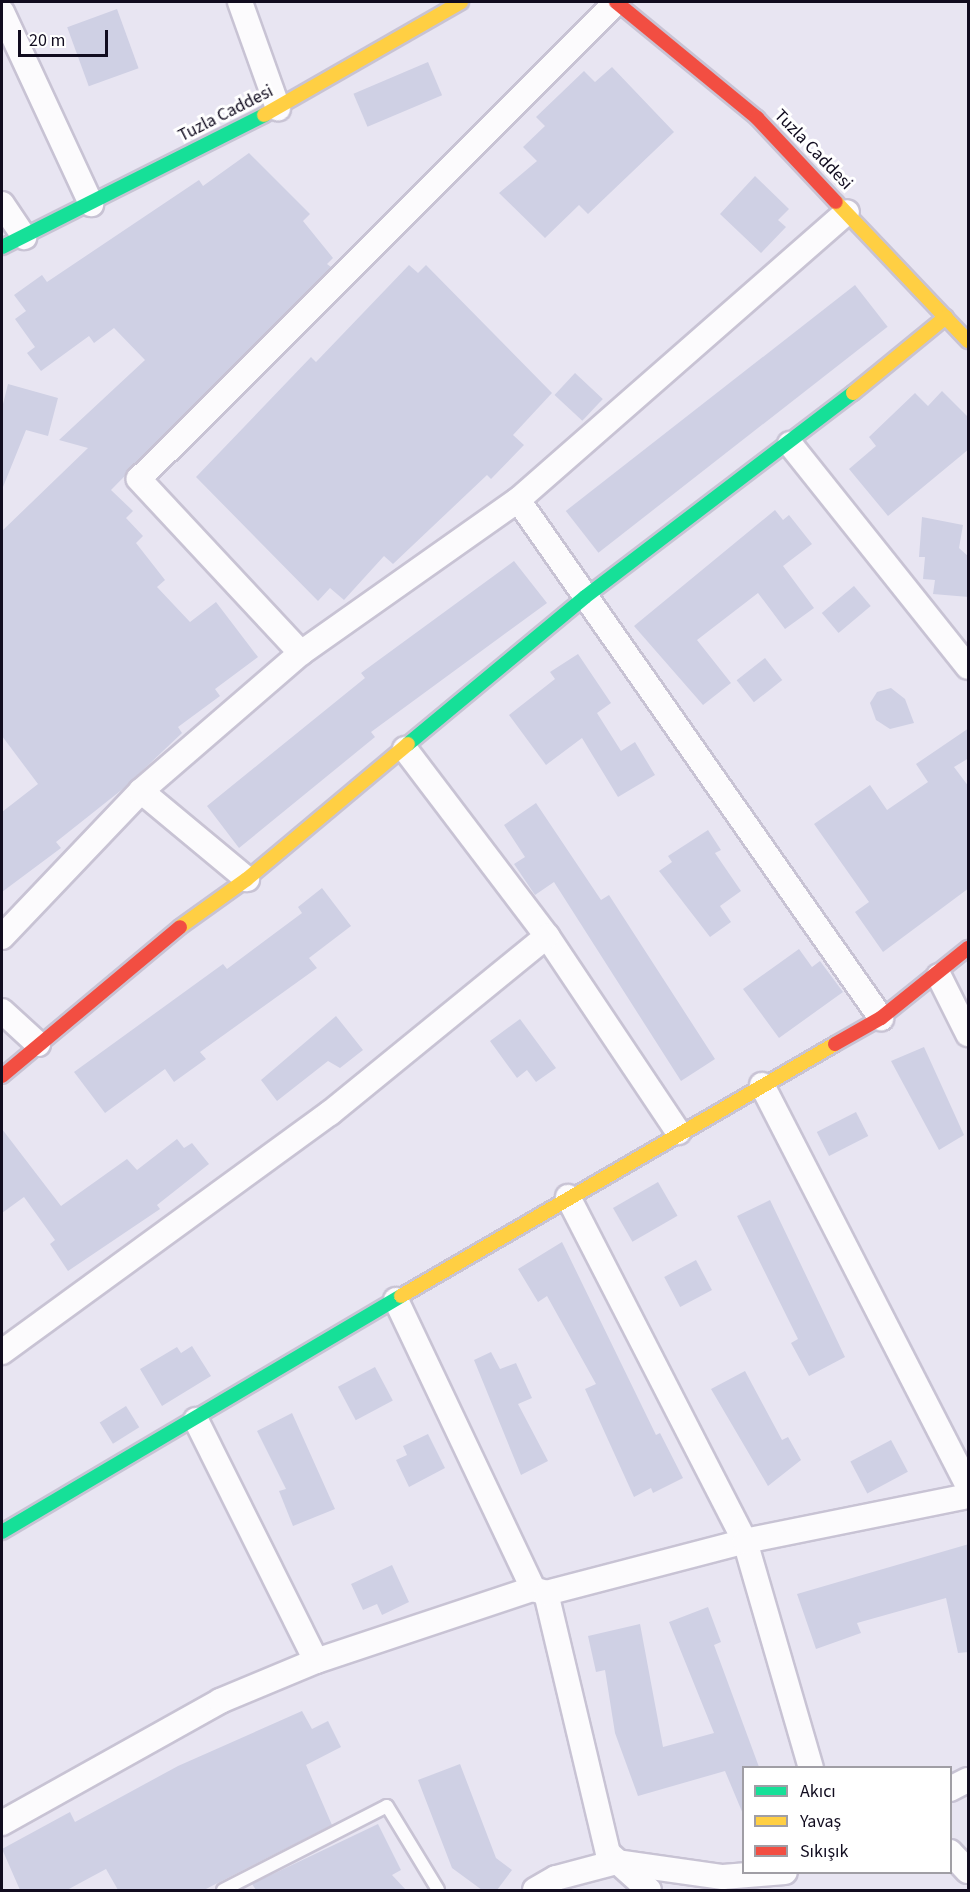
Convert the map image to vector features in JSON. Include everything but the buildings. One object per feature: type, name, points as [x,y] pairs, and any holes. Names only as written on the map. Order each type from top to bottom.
[{"type":"street","points":[[240,2],[278,108]]},
{"type":"street","name":"Tuzla Caddesi","points":[[2,247],[278,108],[461,2]]},
{"type":"street","points":[[302,653],[139,479],[616,2]]},
{"type":"street","name":"Tuzla Caddesi","points":[[616,2],[758,118],[969,341]]},
{"type":"street","points":[[2,12],[91,204]]},
{"type":"street","points":[[2,204],[24,237]]},
{"type":"street","points":[[2,936],[141,791],[302,653],[518,500],[847,212]]},
{"type":"street","points":[[2,1076],[151,948],[247,879],[585,597],[790,444],[946,317]]},
{"type":"street","points":[[790,444],[969,667]]},
{"type":"street","points":[[518,500],[881,1018]]},
{"type":"street","points":[[405,749],[547,936],[678,1132]]},
{"type":"street","points":[[141,791],[247,879]]},
{"type":"street","points":[[2,1352],[330,1113],[547,936]]},
{"type":"street","points":[[2,1532],[196,1420],[678,1132],[881,1018],[939,976],[969,948]]},
{"type":"street","points":[[939,976],[969,1034]]},
{"type":"street","points":[[2,1011],[38,1044]]},
{"type":"street","points":[[762,1085],[969,1486]]},
{"type":"street","points":[[568,1197],[745,1541],[811,1766]]},
{"type":"street","points":[[396,1300],[539,1591],[608,1853],[649,1890]]},
{"type":"street","points":[[196,1420],[316,1661]]},
{"type":"street","points":[[2,1822],[220,1701],[316,1661],[539,1591],[745,1541],[969,1496]]},
{"type":"street","points":[[952,1789],[969,1780]]},
{"type":"street","points":[[952,1853],[969,1871]]},
{"type":"street","points":[[535,1890],[556,1878],[616,1862],[723,1877],[760,1874]]},
{"type":"lane","points":[[223,1890],[387,1806],[438,1890]]},
{"type":"traffic: fast","points":[[2,247],[264,115]]},
{"type":"traffic: fast","points":[[408,744],[585,597],[853,393]]},
{"type":"traffic: fast","points":[[2,1532],[401,1296]]},
{"type":"traffic: slow","points":[[264,115],[461,2]]},
{"type":"traffic: slow","points":[[836,202],[968,341]]},
{"type":"traffic: slow","points":[[853,393],[946,317]]},
{"type":"traffic: slow","points":[[180,927],[247,879],[408,744]]},
{"type":"traffic: slow","points":[[401,1296],[835,1044]]},
{"type":"traffic: jam","points":[[616,2],[757,118],[836,202]]},
{"type":"traffic: jam","points":[[2,1076],[180,927]]},
{"type":"traffic: jam","points":[[835,1044],[881,1018],[968,948]]}]
